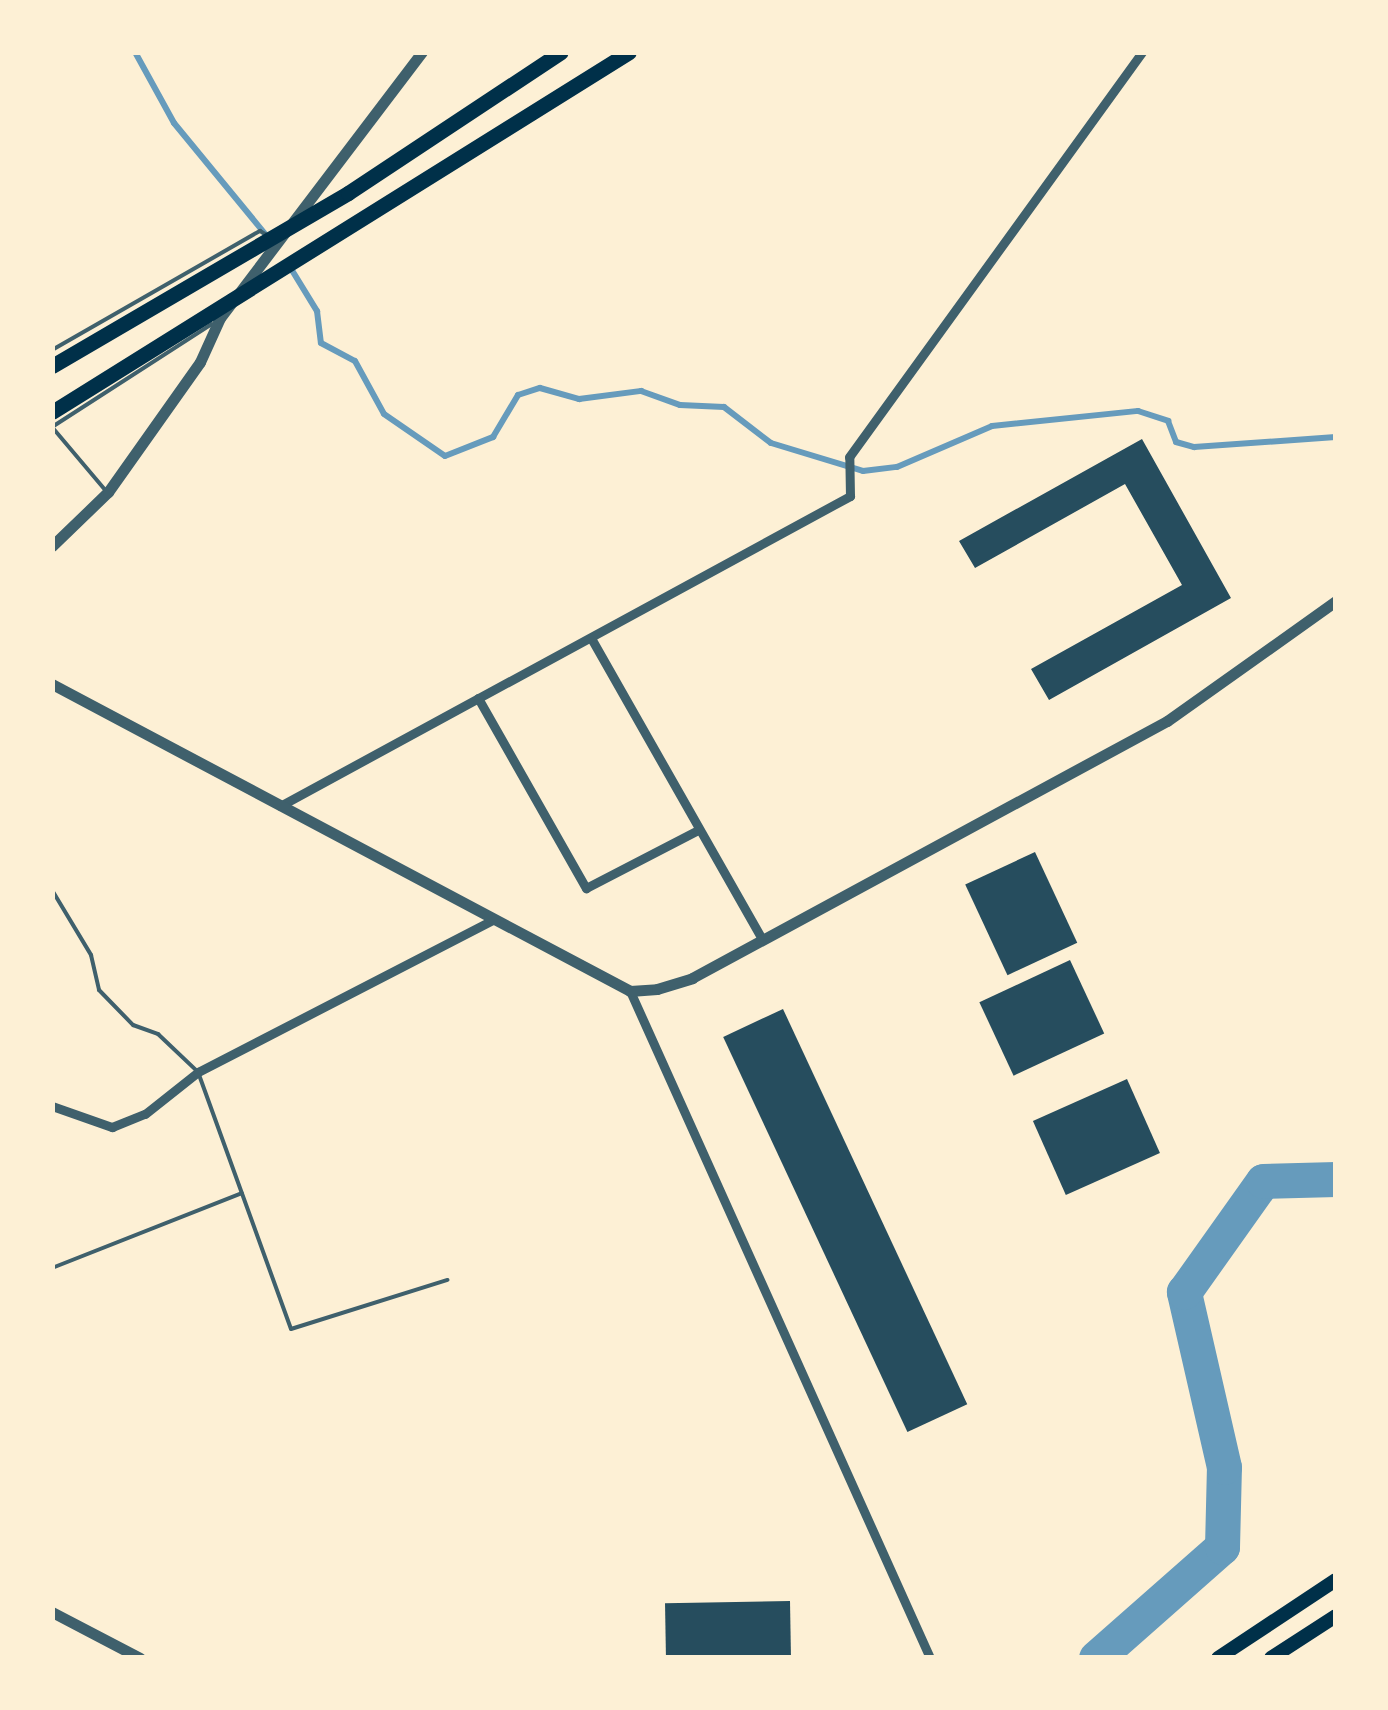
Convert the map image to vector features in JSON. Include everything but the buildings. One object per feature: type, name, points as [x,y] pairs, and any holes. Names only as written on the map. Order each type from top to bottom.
[{"type":"highway","points":[[52,366],[348,193],[561,52]]},
{"type":"highway","points":[[52,412],[629,52]]},
{"type":"main road","points":[[1218,1658],[1336,1580]]},
{"type":"main road","points":[[1271,1658],[1336,1616]]},
{"type":"street","points":[[52,546],[108,492],[200,362],[220,318],[422,52]]},
{"type":"street","points":[[280,806],[850,496],[849,456],[1142,52]]},
{"type":"street","points":[[630,991],[692,978],[1167,721],[1336,602]]},
{"type":"street","points":[[591,638],[696,831],[762,940]]},
{"type":"street","points":[[52,684],[630,991],[930,1658]]},
{"type":"street","points":[[478,698],[586,888],[696,831]]},
{"type":"street","points":[[52,1106],[112,1127],[145,1114],[198,1072],[493,920]]},
{"type":"street","points":[[52,1612],[140,1658]]},
{"type":"lane","points":[[52,350],[260,231],[280,241]]},
{"type":"lane","points":[[108,492],[53,427],[220,318]]},
{"type":"lane","points":[[52,890],[91,955],[99,990],[133,1025],[158,1034],[198,1072],[291,1329],[447,1280]]},
{"type":"lane","points":[[52,1268],[242,1193]]},
{"type":"waterway","points":[[135,52],[174,123],[266,235]]},
{"type":"waterway","points":[[290,267],[317,311],[321,343],[355,361],[384,414],[445,456],[493,437],[518,395],[540,388],[579,399],[641,391],[680,405],[724,407],[771,443],[863,471],[897,467],[992,426],[1138,411],[1168,421],[1176,442],[1194,447],[1336,437]]},
{"type":"waterway","points":[[1096,1658],[1222,1547],[1224,1467],[1184,1292],[1263,1181],[1336,1179]]}]
